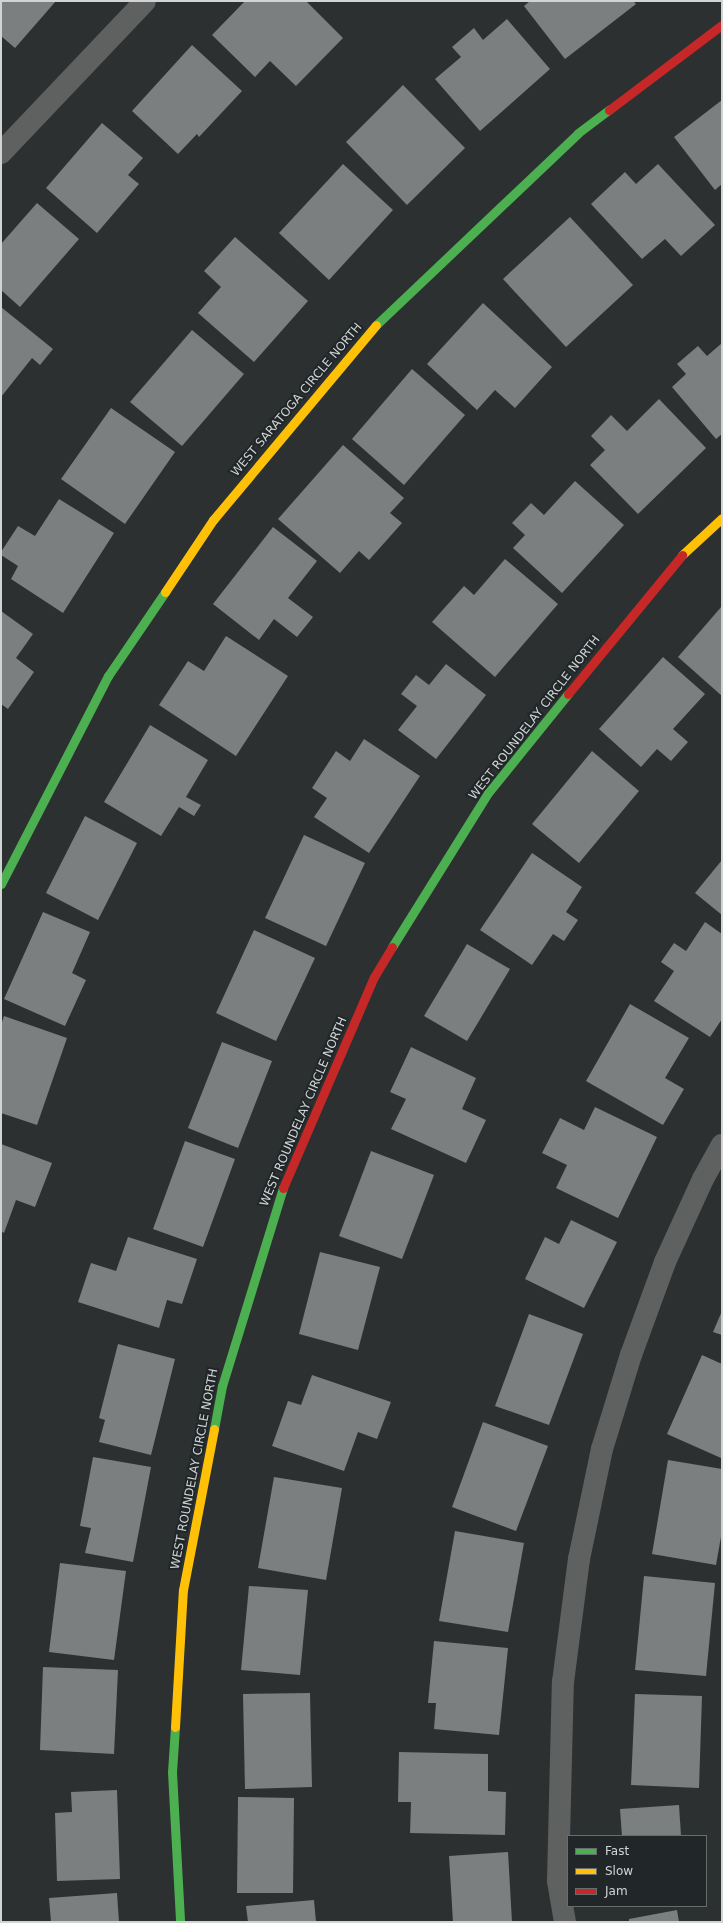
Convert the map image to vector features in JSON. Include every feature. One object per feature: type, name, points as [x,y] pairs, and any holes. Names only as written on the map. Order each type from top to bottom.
[{"type":"street","points":[[1,153],[145,1]]},
{"type":"street","name":"WEST SARATOGA CIRCLE NORTH","points":[[1,884],[112,669],[213,520],[383,316],[578,133],[722,25]]},
{"type":"street","name":"WEST ROUNDELAY CIRCLE NORTH","points":[[180,1922],[172,1772],[183,1590],[222,1386],[278,1200],[374,977],[488,793],[676,561],[722,518]]},
{"type":"street","points":[[565,1922],[558,1882],[563,1682],[579,1560],[602,1449],[631,1355],[665,1262],[702,1179],[722,1145]]},
{"type":"building","points":[[1,1],[56,1],[15,48],[1,36]]},
{"type":"building","points":[[245,1],[306,1],[343,38],[296,86],[270,61],[255,77],[212,35]]},
{"type":"building","points":[[530,1],[633,1],[636,4],[565,59],[524,6]]},
{"type":"building","points":[[507,19],[550,69],[480,131],[435,79],[461,57],[452,47],[474,28],[483,40]]},
{"type":"building","points":[[192,45],[242,91],[199,137],[197,134],[178,154],[132,111]]},
{"type":"building","points":[[403,85],[465,148],[407,205],[346,142]]},
{"type":"building","points":[[722,100],[722,184],[715,190],[674,137]]},
{"type":"building","points":[[102,123],[143,158],[128,175],[139,184],[97,233],[46,188]]},
{"type":"building","points":[[343,164],[393,210],[329,280],[279,233]]},
{"type":"building","points":[[658,164],[715,225],[681,256],[665,239],[642,259],[591,204],[625,172],[636,184]]},
{"type":"building","points":[[37,203],[79,239],[20,307],[1,290],[1,244]]},
{"type":"building","points":[[570,217],[633,285],[566,347],[503,279]]},
{"type":"building","points":[[235,237],[308,301],[254,362],[198,313],[221,287],[204,271]]},
{"type":"building","points":[[483,303],[552,367],[515,408],[495,390],[477,410],[427,364]]},
{"type":"building","points":[[1,307],[53,349],[40,365],[32,358],[1,397]]},
{"type":"building","points":[[192,330],[244,374],[182,446],[130,402]]},
{"type":"building","points":[[722,343],[722,434],[716,439],[672,387],[686,374],[677,364],[698,346],[707,356]]},
{"type":"building","points":[[412,369],[465,415],[404,485],[352,439]]},
{"type":"building","points":[[659,399],[706,448],[638,514],[590,465],[605,450],[591,436],[611,415],[627,431]]},
{"type":"building","points":[[111,408],[175,452],[125,524],[61,479]]},
{"type":"building","points":[[343,445],[404,498],[390,513],[402,523],[369,560],[359,551],[340,573],[278,519]]},
{"type":"building","points":[[575,481],[624,525],[562,593],[513,548],[525,535],[512,523],[531,503],[544,515]]},
{"type":"building","points":[[59,499],[114,533],[63,613],[11,579],[18,566],[1,555],[1,552],[18,526],[35,536]]},
{"type":"building","points":[[273,527],[317,561],[288,598],[313,617],[297,637],[274,619],[259,640],[213,604]]},
{"type":"building","points":[[505,559],[558,604],[495,677],[432,622],[464,586],[474,595]]},
{"type":"building","points":[[722,606],[722,696],[678,657]]},
{"type":"building","points":[[1,611],[33,634],[16,658],[34,672],[8,709],[1,704]]},
{"type":"building","points":[[226,636],[288,676],[236,756],[159,705],[188,661],[204,671]]},
{"type":"building","points":[[663,657],[705,694],[673,729],[688,742],[671,761],[657,749],[641,767],[599,729]]},
{"type":"building","points":[[446,664],[486,695],[436,759],[398,730],[417,706],[401,694],[416,675],[429,685]]},
{"type":"building","points":[[150,725],[208,760],[186,797],[201,805],[194,816],[179,807],[161,836],[104,802]]},
{"type":"building","points":[[364,739],[420,776],[369,853],[314,817],[327,798],[312,788],[336,751],[350,761]]},
{"type":"building","points":[[592,751],[639,791],[579,863],[532,824]]},
{"type":"building","points":[[85,816],[137,843],[98,920],[46,893]]},
{"type":"building","points":[[304,835],[365,863],[326,946],[265,918]]},
{"type":"building","points":[[532,853],[582,887],[566,912],[578,920],[564,941],[553,934],[532,965],[480,930]]},
{"type":"building","points":[[722,860],[722,915],[695,893]]},
{"type":"building","points":[[43,912],[90,932],[72,973],[86,980],[65,1026],[4,999]]},
{"type":"building","points":[[705,922],[722,934],[722,1019],[710,1037],[654,1001],[674,971],[661,962],[674,943],[686,951]]},
{"type":"building","points":[[254,930],[315,958],[276,1041],[216,1013]]},
{"type":"building","points":[[467,944],[510,969],[467,1041],[424,1016]]},
{"type":"building","points":[[630,1004],[689,1038],[665,1078],[684,1089],[663,1125],[586,1081]]},
{"type":"building","points":[[4,1016],[67,1038],[37,1125],[1,1113],[1,1025]]},
{"type":"building","points":[[222,1042],[272,1061],[238,1148],[188,1128]]},
{"type":"building","points":[[411,1047],[476,1078],[462,1109],[486,1120],[466,1163],[391,1129],[406,1099],[390,1092]]},
{"type":"building","points":[[595,1107],[657,1137],[618,1218],[556,1188],[567,1165],[542,1153],[560,1118],[584,1130]]},
{"type":"building","points":[[185,1141],[235,1159],[203,1247],[153,1229]]},
{"type":"building","points":[[1,1144],[52,1163],[35,1207],[16,1200],[4,1233],[1,1231]]},
{"type":"building","points":[[371,1151],[434,1175],[402,1259],[339,1236]]},
{"type":"building","points":[[571,1220],[617,1242],[584,1308],[525,1279],[545,1237],[559,1244]]},
{"type":"building","points":[[128,1237],[197,1259],[182,1304],[167,1300],[159,1328],[78,1302],[91,1263],[116,1271]]},
{"type":"building","points":[[320,1252],[380,1267],[358,1350],[299,1334]]},
{"type":"building","points":[[722,1311],[722,1335],[713,1332]]},
{"type":"building","points":[[529,1314],[583,1334],[549,1425],[495,1406]]},
{"type":"building","points":[[118,1344],[175,1359],[151,1455],[99,1442],[105,1420],[99,1418]]},
{"type":"building","points":[[702,1355],[722,1364],[721,1458],[667,1434]]},
{"type":"building","points":[[312,1375],[391,1402],[377,1439],[358,1432],[344,1471],[272,1446],[288,1401],[301,1405]]},
{"type":"building","points":[[483,1422],[548,1446],[516,1531],[452,1507]]},
{"type":"building","points":[[93,1457],[151,1467],[133,1562],[85,1553],[91,1528],[80,1526]]},
{"type":"building","points":[[668,1460],[722,1469],[722,1531],[716,1565],[652,1554]]},
{"type":"building","points":[[274,1477],[342,1488],[326,1580],[258,1568]]},
{"type":"building","points":[[455,1531],[524,1543],[508,1632],[439,1621]]},
{"type":"building","points":[[60,1563],[126,1571],[114,1660],[49,1652]]},
{"type":"building","points":[[644,1576],[715,1583],[706,1676],[635,1670]]},
{"type":"building","points":[[249,1586],[308,1590],[300,1675],[241,1670]]},
{"type":"building","points":[[434,1641],[508,1648],[499,1735],[434,1729],[436,1703],[428,1703]]},
{"type":"building","points":[[43,1667],[118,1670],[114,1754],[40,1750]]},
{"type":"building","points":[[310,1693],[312,1787],[245,1789],[243,1694]]},
{"type":"building","points":[[635,1694],[702,1696],[699,1788],[631,1785]]},
{"type":"building","points":[[399,1752],[488,1754],[488,1791],[506,1792],[505,1835],[410,1833],[411,1802],[398,1802]]},
{"type":"building","points":[[117,1790],[120,1879],[57,1881],[55,1813],[72,1812],[71,1792]]},
{"type":"building","points":[[238,1797],[294,1798],[293,1893],[237,1893]]},
{"type":"building","points":[[679,1805],[681,1835],[622,1835],[620,1809]]},
{"type":"building","points":[[508,1852],[512,1922],[453,1922],[449,1856]]},
{"type":"building","points":[[117,1893],[119,1922],[51,1922],[49,1898]]},
{"type":"building","points":[[314,1900],[316,1922],[248,1922],[246,1906]]},
{"type":"building","points":[[677,1910],[679,1922],[629,1922],[629,1919]]},
{"type":"traffic: fast","points":[[376,325],[578,133],[609,110]]},
{"type":"traffic: fast","points":[[1,884],[108,676],[165,592]]},
{"type":"traffic: fast","points":[[392,947],[488,793],[568,694]]},
{"type":"traffic: fast","points":[[214,1429],[222,1386],[283,1188]]},
{"type":"traffic: fast","points":[[175,1727],[172,1772],[180,1922]]},
{"type":"traffic: slow","points":[[165,592],[213,520],[376,325]]},
{"type":"traffic: slow","points":[[682,555],[722,518]]},
{"type":"traffic: slow","points":[[175,1727],[183,1590],[214,1429]]},
{"type":"traffic: jam","points":[[609,110],[722,25]]},
{"type":"traffic: jam","points":[[568,694],[682,555]]},
{"type":"traffic: jam","points":[[283,1188],[374,977],[392,947]]}]
